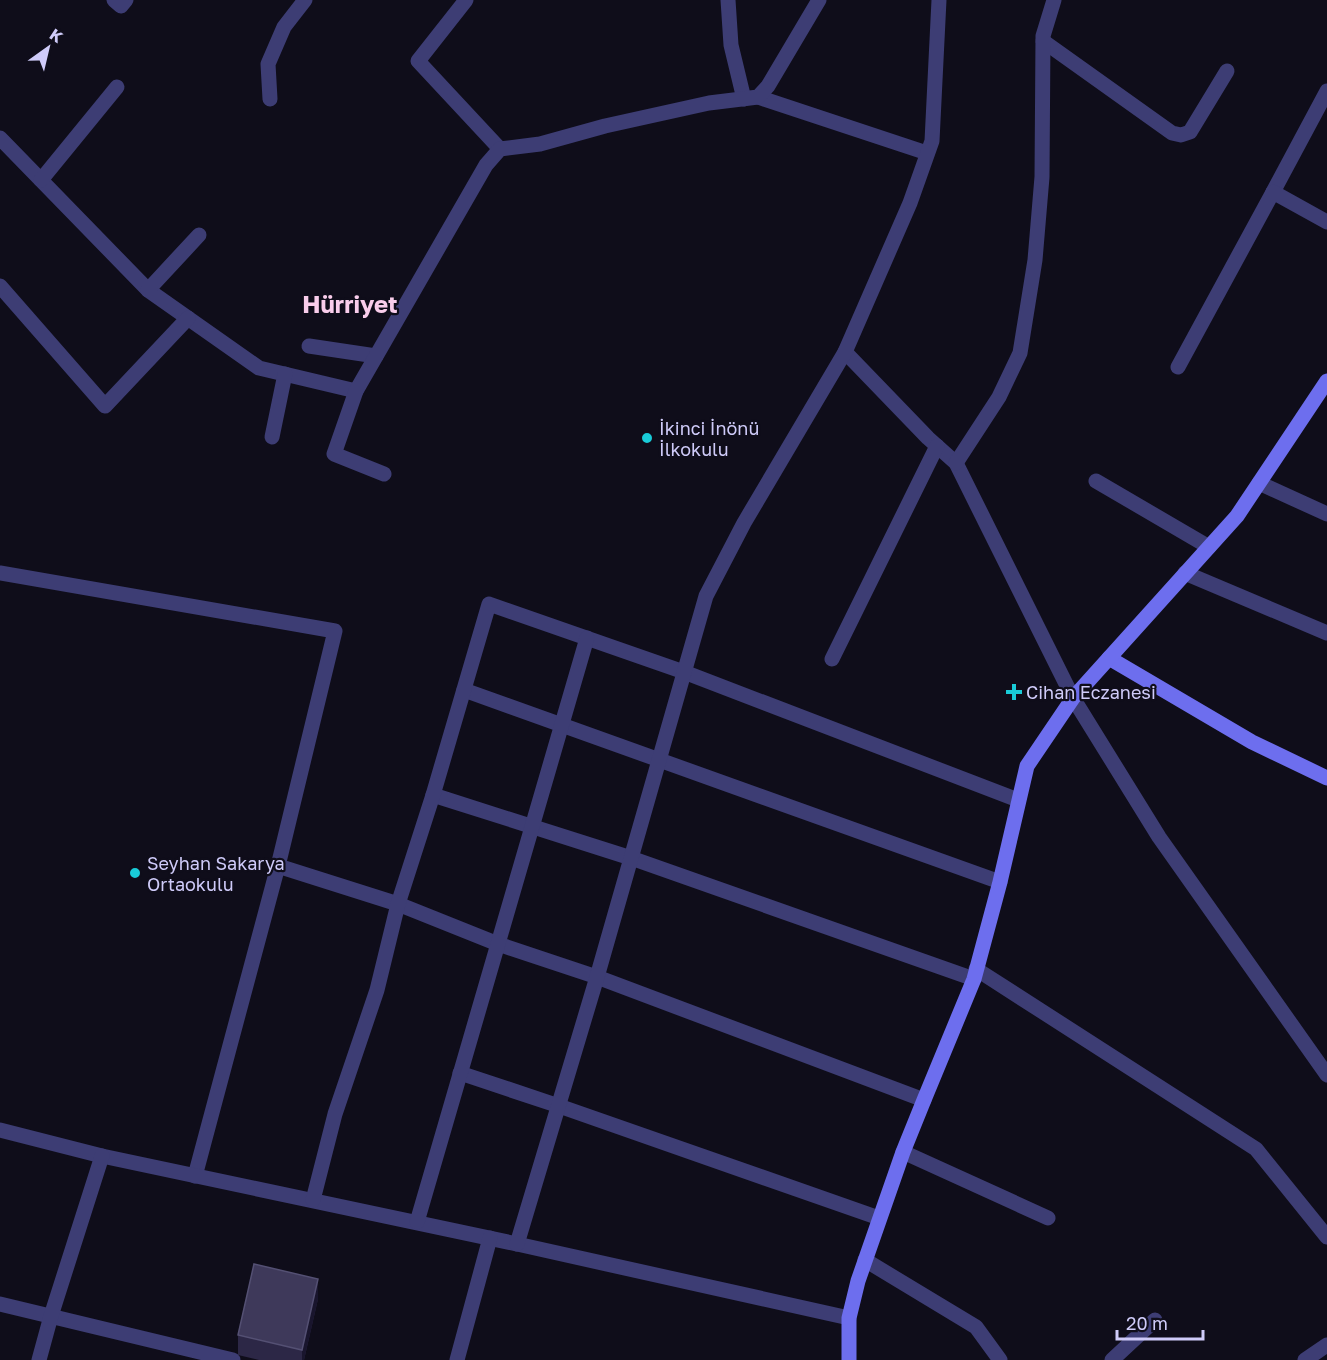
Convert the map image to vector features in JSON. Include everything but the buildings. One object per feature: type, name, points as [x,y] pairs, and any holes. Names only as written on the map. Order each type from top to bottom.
[{"type":"main road","points":[[849,1360],[849,1318],[858,1281],[903,1152],[975,974],[1000,882],[1027,766],[1073,698],[1237,516],[1327,381]]},
{"type":"main road","points":[[1109,658],[1252,742],[1327,778]]},
{"type":"street","points":[[114,0],[121,6],[126,0]]},
{"type":"street","points":[[270,99],[268,64],[284,27],[305,0]]},
{"type":"street","points":[[466,0],[418,61],[500,149]]},
{"type":"street","points":[[728,0],[731,45],[751,98]]},
{"type":"street","points":[[751,98],[768,86],[819,0]]},
{"type":"street","points":[[517,1244],[597,977],[706,596],[744,523],[845,352],[910,203],[932,141],[939,0]]},
{"type":"street","points":[[956,463],[999,397],[1020,353],[1035,260],[1042,177],[1043,36],[1054,0]]},
{"type":"street","points":[[1043,41],[1172,133],[1181,135],[1190,132],[1227,71]]},
{"type":"street","points":[[41,180],[117,87]]},
{"type":"street","points":[[1178,367],[1327,91]]},
{"type":"street","points":[[384,474],[334,454],[356,391],[486,165],[500,149],[540,144],[605,126],[709,103],[751,98],[927,153]]},
{"type":"street","points":[[0,138],[148,290],[259,368],[356,391]]},
{"type":"street","points":[[1273,192],[1327,222]]},
{"type":"street","points":[[148,290],[199,235]]},
{"type":"street","points":[[0,286],[105,406],[188,318]]},
{"type":"street","points":[[309,346],[375,356]]},
{"type":"street","points":[[845,352],[956,463],[1073,698],[1159,837],[1327,1075]]},
{"type":"street","points":[[272,437],[285,374]]},
{"type":"street","points":[[832,659],[937,446]]},
{"type":"street","points":[[1096,481],[1209,547]]},
{"type":"street","points":[[1259,483],[1327,513]]},
{"type":"street","points":[[0,573],[335,631],[278,866],[195,1176]]},
{"type":"street","points":[[1185,573],[1327,633]]},
{"type":"street","points":[[313,1200],[335,1114],[377,990],[398,904],[434,795],[489,604],[684,672],[1018,800]]},
{"type":"street","points":[[417,1222],[587,638]]},
{"type":"street","points":[[464,690],[1000,882]]},
{"type":"street","points":[[434,795],[631,858],[975,974],[1256,1149],[1327,1237]]},
{"type":"street","points":[[278,866],[398,904],[498,944],[597,977],[924,1100]]},
{"type":"street","points":[[460,1074],[559,1106],[879,1218]]},
{"type":"street","points":[[0,1130],[102,1156],[417,1222],[849,1318]]},
{"type":"street","points":[[903,1152],[1048,1218]]},
{"type":"street","points":[[39,1360],[102,1156]]},
{"type":"street","points":[[457,1360],[490,1238]]},
{"type":"street","points":[[865,1260],[976,1327],[1000,1360]]},
{"type":"street","points":[[0,1304],[233,1360]]},
{"type":"street","points":[[1112,1360],[1155,1320]]},
{"type":"street","points":[[1305,1360],[1327,1345]]},
{"type":"place","name":"İkinci İnönü İlkokulu","points":[[647,438]]},
{"type":"place","name":"Cihan Eczanesi","points":[[1014,692]]},
{"type":"place","name":"Seyhan Sakarya Ortaokulu","points":[[135,873]]},
{"type":"district","name":"Hürriyet","points":[[350,303]]}]
